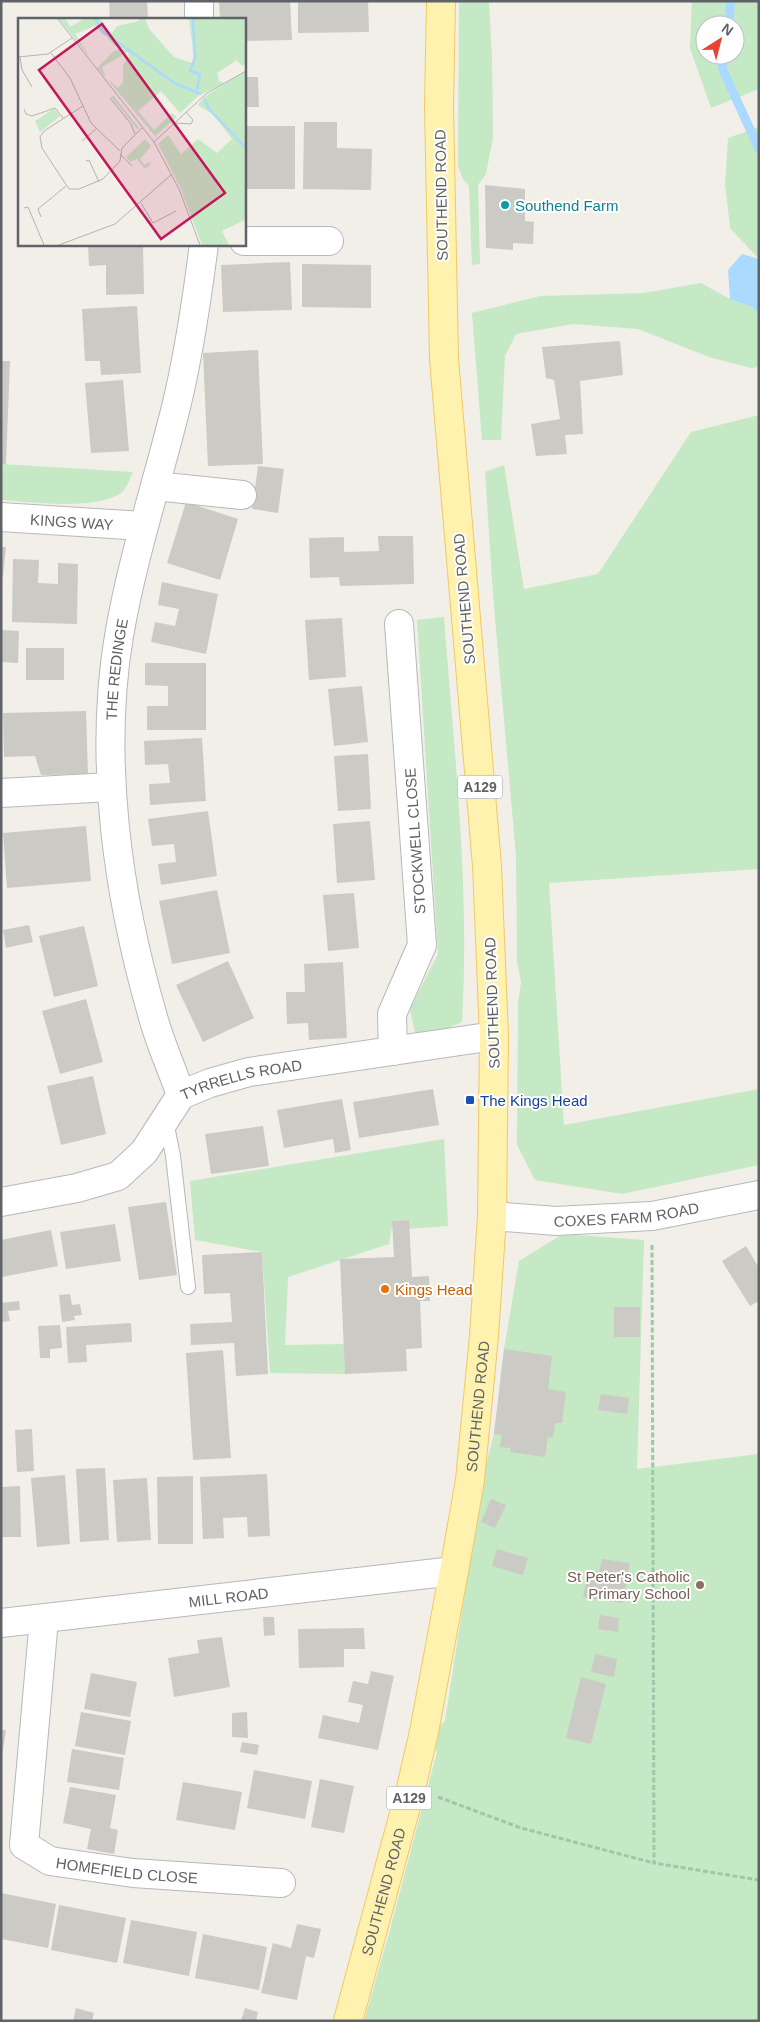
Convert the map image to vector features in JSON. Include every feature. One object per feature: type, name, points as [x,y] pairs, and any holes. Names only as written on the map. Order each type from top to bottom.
[{"type":"main road","name":"SOUTHEND ROAD","points":[[348,2021],[411,1788],[424,1732],[454,1571],[470,1480],[484,1336],[492,1216],[494,1036],[487,866],[444,359],[439,106],[440,1]]},
{"type":"street","points":[[198,1],[199,18]]},
{"type":"street","points":[[245,241],[329,240]]},
{"type":"street","name":"THE REDINGE","points":[[181,1094],[153,1018],[125,902],[111,787],[111,711],[118,638],[143,526],[176,407],[188,352],[204,245]]},
{"type":"street","points":[[155,486],[242,495]]},
{"type":"street","name":"KINGS WAY","points":[[1,517],[143,526]]},
{"type":"street","name":"STOCKWELL CLOSE","points":[[393,1051],[392,1014],[422,945],[399,624]]},
{"type":"street","points":[[1,793],[111,787]]},
{"type":"street","name":"TYRRELLS ROAD","points":[[1,1202],[77,1188],[118,1176],[144,1152],[181,1094],[210,1083],[249,1072],[494,1036]]},
{"type":"street","name":"COXES FARM ROAD","points":[[492,1216],[556,1221],[652,1216],[759,1195]]},
{"type":"street","name":"MILL ROAD","points":[[1,1623],[454,1571]]},
{"type":"street","name":"HOMEFIELD CLOSE","points":[[44,1619],[24,1846],[50,1861],[133,1873],[281,1883]]},
{"type":"lane","points":[[166,1120],[173,1156],[188,1287]]},
{"type":"path","points":[[652,1216],[654,1864]]},
{"type":"path","points":[[411,1788],[521,1828],[654,1864],[759,1880]]},
{"type":"green space","points":[[459,1],[489,1],[492,59],[493,137],[486,174],[478,185],[480,264],[472,265],[469,186],[463,179],[458,166]]},
{"type":"green space","points":[[692,1],[759,1],[759,89],[711,108],[696,65],[745,65],[745,15],[695,15],[695,62],[690,48]]},
{"type":"green space","points":[[759,127],[759,259],[730,228],[725,183],[728,138]]},
{"type":"green space","points":[[701,283],[730,299],[752,307],[759,314],[759,367],[751,368],[709,357],[638,329],[573,324],[516,334],[505,356],[501,440],[482,440],[472,313],[540,296],[644,293]]},
{"type":"green space","points":[[759,415],[759,869],[549,883],[564,1125],[759,1089],[759,1165],[622,1194],[535,1180],[517,1145],[518,1004],[521,982],[517,961],[516,856],[493,595],[485,472],[504,465],[524,589],[598,574],[691,432]]},
{"type":"green space","points":[[1,464],[133,472],[124,490],[111,498],[97,502],[47,503],[1,500]]},
{"type":"green space","points":[[444,617],[460,819],[464,971],[462,1022],[434,1034],[415,1033],[410,1009],[438,954],[417,620]]},
{"type":"green space","points":[[444,1139],[448,1226],[409,1229],[409,1220],[393,1221],[389,1244],[288,1277],[285,1345],[344,1344],[345,1374],[270,1373],[262,1252],[195,1240],[190,1181]]},
{"type":"green space","points":[[563,1234],[644,1240],[637,1469],[759,1454],[759,2021],[364,2021],[437,1752],[429,1736],[445,1721],[483,1477],[494,1434],[504,1349],[519,1261]]},
{"type":"water","points":[[742,254],[759,259],[759,314],[752,307],[730,299],[728,270]]},
{"type":"building","points":[[109,1],[147,1],[148,18],[110,18]]},
{"type":"building","points":[[219,1],[290,1],[292,40],[245,41],[245,18],[220,18]]},
{"type":"building","points":[[298,1],[368,1],[369,32],[298,33]]},
{"type":"building","points":[[245,77],[258,77],[259,107],[245,107]]},
{"type":"building","points":[[304,122],[337,122],[337,148],[372,149],[371,190],[303,189]]},
{"type":"building","points":[[245,126],[295,126],[295,189],[245,189]]},
{"type":"building","name":"Southend Farm","points":[[485,185],[525,189],[525,221],[534,222],[533,244],[513,243],[513,250],[486,248]]},
{"type":"building","points":[[88,245],[143,245],[144,294],[106,295],[106,265],[89,266]]},
{"type":"building","points":[[290,262],[292,310],[223,312],[221,265]]},
{"type":"building","points":[[302,264],[371,265],[371,308],[302,307]]},
{"type":"building","points":[[137,306],[141,373],[101,375],[100,361],[85,361],[82,309]]},
{"type":"building","points":[[620,341],[623,375],[580,381],[583,434],[565,435],[567,454],[536,456],[531,424],[560,419],[554,380],[546,378],[542,347]]},
{"type":"building","points":[[258,350],[263,464],[208,466],[203,353]]},
{"type":"building","points":[[1,361],[10,361],[6,464],[1,464]]},
{"type":"building","points":[[123,380],[129,451],[91,453],[85,383]]},
{"type":"building","points":[[258,466],[284,469],[278,513],[252,509]]},
{"type":"building","points":[[186,502],[238,519],[220,580],[167,563]]},
{"type":"building","points":[[378,536],[413,536],[414,584],[340,586],[339,577],[310,578],[309,538],[344,537],[344,552],[379,551]]},
{"type":"building","points":[[1,547],[6,547],[3,577],[1,577]]},
{"type":"building","points":[[13,559],[39,560],[38,583],[58,584],[58,563],[78,564],[77,624],[12,622]]},
{"type":"building","points":[[162,582],[218,594],[206,654],[151,642],[155,622],[175,626],[179,609],[158,605]]},
{"type":"building","points":[[342,618],[346,677],[309,680],[305,620]]},
{"type":"building","points":[[1,630],[19,631],[18,663],[1,662]]},
{"type":"building","points":[[26,648],[64,648],[64,680],[26,680]]},
{"type":"building","points":[[145,663],[206,663],[206,730],[147,730],[147,706],[168,706],[168,686],[145,685]]},
{"type":"building","points":[[362,686],[368,742],[334,746],[328,689]]},
{"type":"building","points":[[86,711],[88,774],[41,775],[35,756],[4,757],[3,713]]},
{"type":"building","points":[[202,738],[206,801],[150,805],[149,784],[170,783],[168,764],[145,765],[144,741]]},
{"type":"building","points":[[368,754],[371,809],[338,811],[334,756]]},
{"type":"building","points":[[208,811],[217,876],[161,885],[158,864],[176,862],[174,844],[152,846],[148,819]]},
{"type":"building","points":[[370,821],[375,880],[337,883],[333,824]]},
{"type":"building","points":[[86,826],[91,881],[7,888],[3,833]]},
{"type":"building","points":[[217,890],[230,953],[172,964],[159,901]]},
{"type":"building","points":[[354,893],[359,948],[328,951],[323,895]]},
{"type":"building","points":[[29,925],[33,942],[6,948],[3,930]]},
{"type":"building","points":[[84,926],[98,986],[54,997],[39,936]]},
{"type":"building","points":[[228,961],[254,1018],[203,1042],[176,985]]},
{"type":"building","points":[[343,962],[347,1038],[309,1040],[308,1023],[287,1024],[286,992],[305,992],[304,964]]},
{"type":"building","points":[[86,999],[103,1062],[60,1074],[42,1011]]},
{"type":"building","points":[[93,1076],[106,1134],[61,1145],[47,1086]]},
{"type":"building","points":[[433,1089],[439,1125],[359,1138],[353,1102]]},
{"type":"building","points":[[342,1099],[351,1150],[335,1153],[333,1139],[284,1148],[277,1110]]},
{"type":"building","points":[[263,1126],[269,1166],[211,1174],[205,1134]]},
{"type":"building","points":[[166,1202],[177,1275],[139,1280],[128,1207]]},
{"type":"building","name":"Kings Head","points":[[409,1220],[412,1277],[429,1276],[430,1301],[420,1301],[422,1348],[406,1349],[407,1371],[345,1374],[340,1259],[394,1257],[392,1221]]},
{"type":"building","points":[[115,1224],[121,1261],[66,1269],[60,1232]]},
{"type":"building","points":[[51,1230],[58,1266],[2,1277],[1,1240]]},
{"type":"building","points":[[746,1246],[759,1268],[759,1301],[750,1306],[722,1261]]},
{"type":"building","points":[[262,1252],[268,1374],[236,1376],[234,1343],[191,1345],[190,1324],[232,1322],[230,1293],[204,1294],[202,1255]]},
{"type":"building","points":[[70,1294],[72,1305],[80,1304],[82,1315],[74,1316],[75,1320],[62,1322],[59,1295]]},
{"type":"building","points":[[19,1301],[20,1310],[8,1311],[10,1321],[1,1322],[1,1303]]},
{"type":"building","points":[[614,1307],[640,1307],[640,1337],[614,1337]]},
{"type":"building","points":[[131,1323],[132,1342],[86,1345],[87,1362],[68,1363],[66,1327]]},
{"type":"building","points":[[60,1325],[62,1348],[50,1349],[50,1358],[40,1358],[38,1326]]},
{"type":"building","points":[[504,1349],[552,1356],[548,1389],[566,1392],[562,1423],[555,1423],[553,1438],[548,1437],[545,1457],[510,1452],[511,1448],[500,1447],[502,1435],[494,1434]]},
{"type":"building","points":[[223,1350],[231,1458],[193,1460],[186,1353]]},
{"type":"building","points":[[601,1394],[629,1398],[627,1414],[598,1410]]},
{"type":"building","points":[[32,1429],[34,1471],[17,1472],[15,1430]]},
{"type":"building","points":[[105,1468],[109,1540],[80,1542],[76,1469]]},
{"type":"building","points":[[267,1474],[270,1536],[248,1537],[247,1517],[223,1518],[224,1538],[203,1539],[200,1477]]},
{"type":"building","points":[[65,1475],[70,1544],[37,1547],[31,1478]]},
{"type":"building","points":[[193,1476],[193,1544],[158,1544],[157,1477]]},
{"type":"building","points":[[147,1478],[151,1540],[117,1542],[113,1480]]},
{"type":"building","points":[[20,1486],[21,1537],[1,1537],[1,1487]]},
{"type":"building","points":[[491,1499],[506,1505],[495,1528],[481,1522]]},
{"type":"building","points":[[497,1549],[528,1558],[523,1575],[492,1566]]},
{"type":"building","points":[[602,1559],[630,1563],[623,1603],[583,1597],[588,1570],[599,1572]]},
{"type":"building","points":[[600,1615],[619,1618],[618,1632],[598,1629]]},
{"type":"building","points":[[263,1617],[274,1617],[275,1635],[264,1636]]},
{"type":"building","points":[[364,1628],[365,1649],[344,1649],[344,1667],[299,1668],[298,1629]]},
{"type":"building","points":[[222,1637],[230,1687],[174,1697],[168,1658],[199,1653],[197,1640]]},
{"type":"building","points":[[595,1654],[617,1659],[614,1677],[591,1672]]},
{"type":"building","points":[[371,1671],[394,1676],[378,1750],[318,1738],[323,1715],[359,1723],[363,1705],[348,1702],[353,1681],[368,1684]]},
{"type":"building","points":[[91,1673],[137,1682],[130,1717],[84,1709]]},
{"type":"building","points":[[581,1677],[606,1684],[591,1744],[566,1738]]},
{"type":"building","points":[[81,1712],[131,1721],[125,1755],[75,1746]]},
{"type":"building","points":[[247,1712],[248,1738],[232,1737],[232,1713]]},
{"type":"building","points":[[1,1730],[6,1730],[2,1757],[1,1757]]},
{"type":"building","points":[[242,1742],[259,1745],[257,1755],[240,1752]]},
{"type":"building","points":[[72,1749],[124,1758],[119,1790],[67,1782]]},
{"type":"building","points":[[254,1770],[312,1781],[305,1819],[247,1808]]},
{"type":"building","points":[[320,1779],[354,1786],[344,1833],[311,1827]]},
{"type":"building","points":[[183,1782],[242,1792],[235,1830],[176,1820]]},
{"type":"building","points":[[70,1787],[116,1795],[110,1828],[118,1830],[114,1854],[87,1849],[91,1829],[63,1823]]},
{"type":"building","points":[[1,1893],[56,1904],[48,1948],[1,1939]]},
{"type":"building","points":[[59,1905],[126,1918],[117,1963],[51,1950]]},
{"type":"building","points":[[131,1920],[197,1932],[189,1976],[123,1963]]},
{"type":"building","points":[[297,1924],[321,1929],[314,1958],[306,1956],[297,2000],[261,1993],[273,1943],[291,1948]]},
{"type":"building","points":[[203,1934],[267,1947],[259,1990],[195,1978]]},
{"type":"building","points":[[76,2008],[94,2013],[92,2021],[73,2021]]},
{"type":"building","points":[[245,2008],[258,2012],[256,2021],[241,2021]]},
{"type":"waterway","points":[[729,15],[731,1]]},
{"type":"waterway","points":[[722,65],[722,68],[759,149]]},
{"type":"place","name":"Southend Farm","points":[[505,205]]},
{"type":"place","name":"The Kings Head","points":[[470,1100]]},
{"type":"place","name":"Kings Head","points":[[385,1289]]},
{"type":"place","name":"St Peter's Catholic Primary School","points":[[700,1585]]}]
